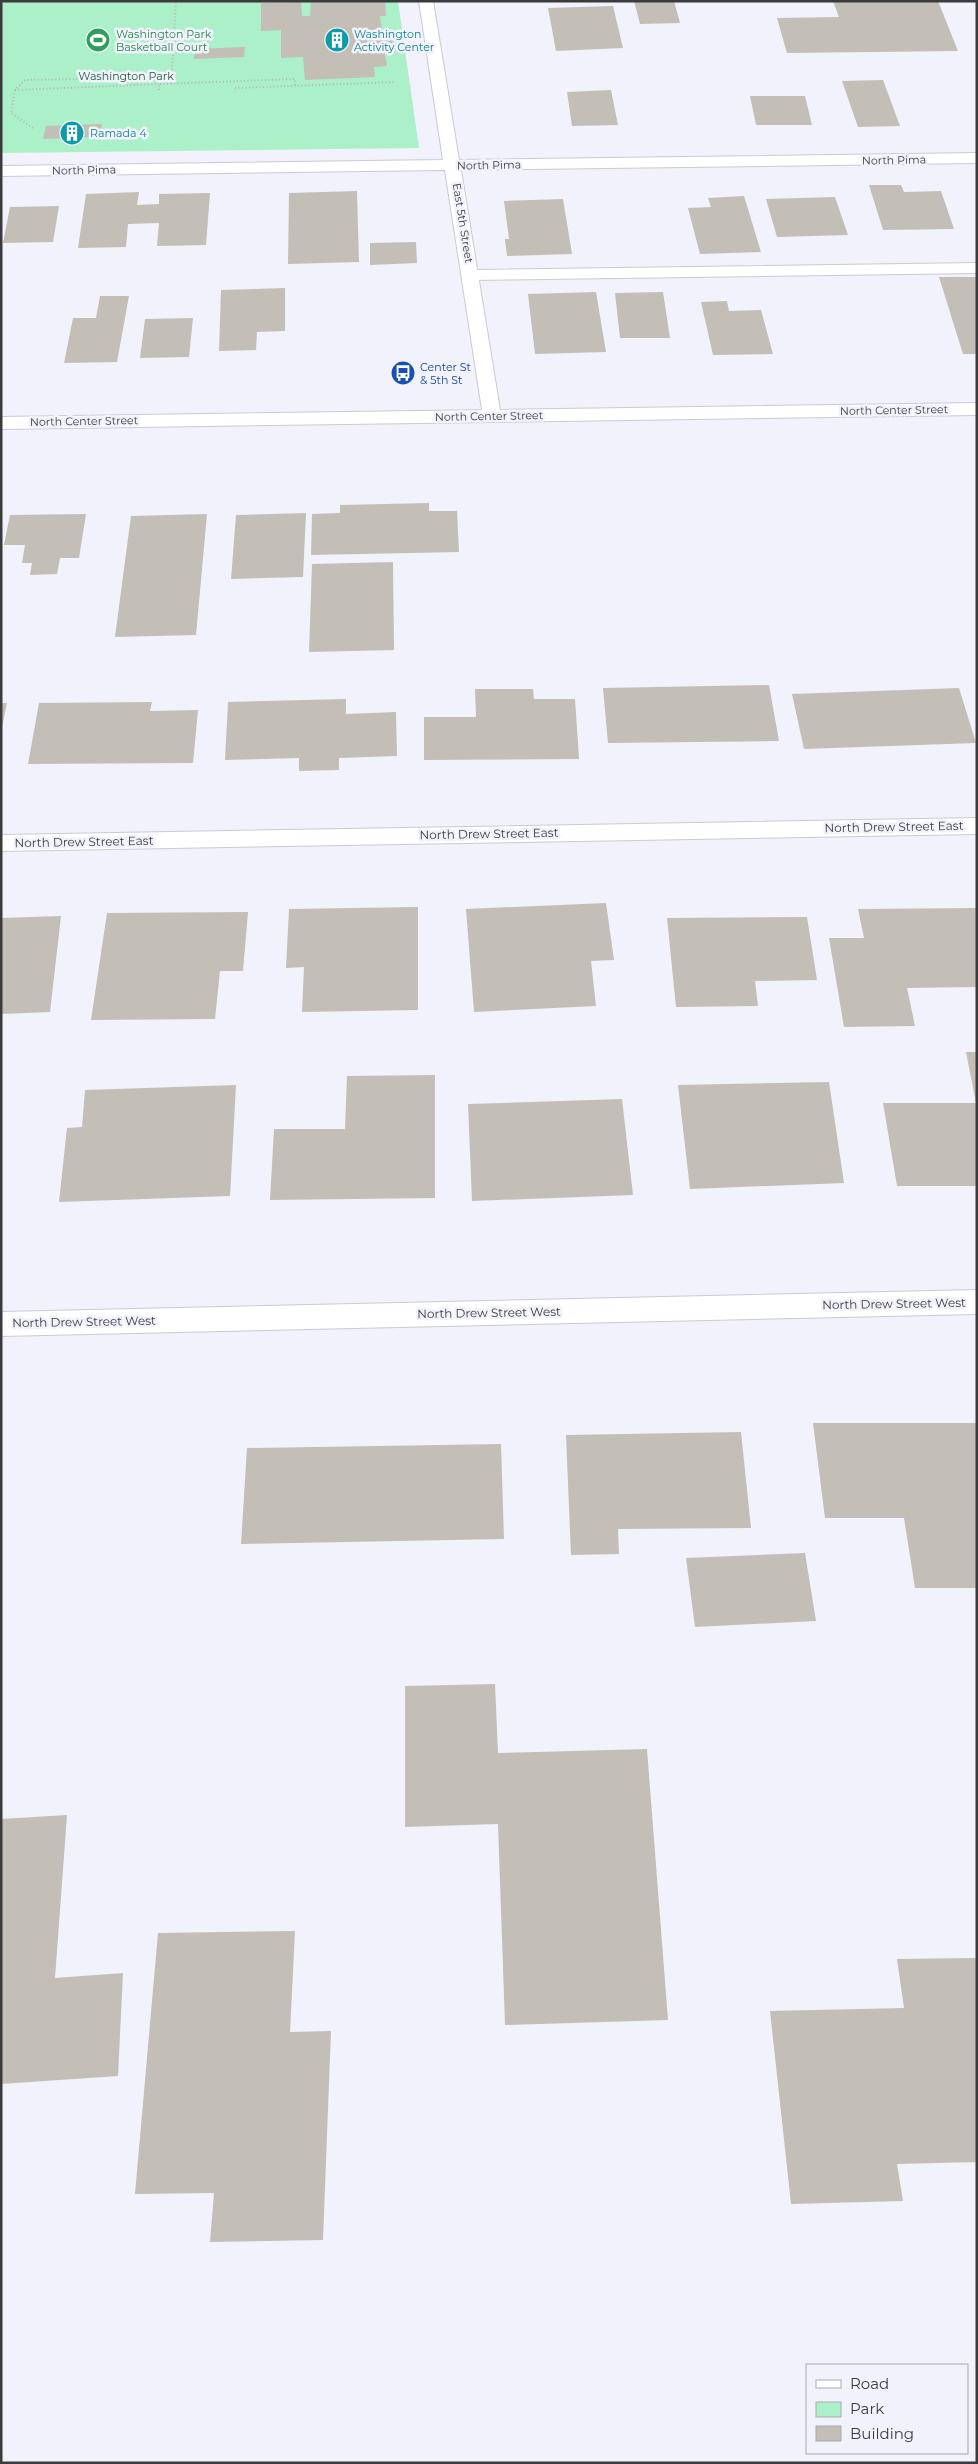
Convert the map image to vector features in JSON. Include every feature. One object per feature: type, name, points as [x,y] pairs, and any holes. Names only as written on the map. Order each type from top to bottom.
[{"type":"street","name":"East 5th Street","points":[[426,1],[454,165],[492,416]]},
{"type":"street","name":"North Pima","points":[[1,171],[977,158]]},
{"type":"street","points":[[471,275],[977,268]]},
{"type":"street","name":"North Center Street","points":[[1,423],[977,409]]},
{"type":"street","name":"North Drew Street East","points":[[1,843],[977,826]]},
{"type":"street","name":"North Drew Street West","points":[[1,1324],[977,1302]]},
{"type":"path","points":[[160,1],[176,1],[171,84]]},
{"type":"path","points":[[39,128],[32,128],[11,113],[15,90],[25,80],[172,77]]},
{"type":"path","points":[[15,90],[294,79],[295,86]]},
{"type":"path","points":[[235,88],[439,80]]},
{"type":"path","points":[[158,90],[159,84]]},
{"type":"green space","name":"Washington Park","points":[[1,1],[398,1],[419,148],[1,153]]},
{"type":"building","name":"Washington Activity Center","points":[[385,1],[386,16],[380,16],[382,31],[391,31],[393,48],[384,49],[387,66],[374,67],[375,77],[305,80],[303,57],[281,58],[281,30],[261,31],[261,3],[301,2],[302,16],[310,16],[311,2]]},
{"type":"building","points":[[634,1],[674,1],[680,23],[640,24]]},
{"type":"building","points":[[833,1],[938,1],[958,51],[787,53],[777,18],[839,17]]},
{"type":"building","points":[[613,6],[623,48],[556,51],[548,8]]},
{"type":"building","points":[[245,47],[244,57],[194,59],[195,49]]},
{"type":"building","points":[[883,80],[900,126],[858,127],[842,81]]},
{"type":"building","points":[[611,90],[618,125],[572,126],[567,92]]},
{"type":"building","points":[[750,96],[805,96],[812,125],[756,125]]},
{"type":"building","name":"Ramada 4","points":[[102,124],[100,137],[43,139],[46,126]]},
{"type":"building","points":[[869,185],[901,185],[904,192],[941,191],[954,229],[883,230]]},
{"type":"building","points":[[357,191],[359,262],[288,264],[289,193]]},
{"type":"building","points":[[139,192],[137,205],[159,204],[159,194],[210,193],[206,245],[157,246],[159,223],[128,224],[126,247],[78,248],[86,194]]},
{"type":"building","points":[[744,196],[761,252],[700,254],[688,208],[711,207],[708,198]]},
{"type":"building","points":[[835,197],[848,235],[777,237],[766,199]]},
{"type":"building","points":[[563,199],[572,254],[507,256],[505,239],[509,239],[504,201]]},
{"type":"building","points":[[59,206],[53,242],[3,243],[10,207]]},
{"type":"building","points":[[416,242],[417,263],[370,265],[370,243]]},
{"type":"building","points":[[939,277],[977,277],[977,354],[963,354]]},
{"type":"building","points":[[285,288],[285,331],[257,332],[256,350],[219,351],[221,290]]},
{"type":"building","points":[[596,292],[606,352],[535,354],[528,294]]},
{"type":"building","points":[[663,292],[670,338],[620,338],[615,293]]},
{"type":"building","points":[[100,296],[129,296],[117,362],[64,363],[73,318],[96,318]]},
{"type":"building","points":[[727,301],[729,311],[761,310],[773,354],[713,355],[701,302]]},
{"type":"building","points":[[193,318],[189,357],[140,358],[145,319]]},
{"type":"building","points":[[429,503],[429,511],[457,511],[459,552],[311,555],[312,514],[340,513],[340,505]]},
{"type":"building","points":[[306,513],[303,577],[231,579],[236,515]]},
{"type":"building","points":[[86,514],[79,558],[60,558],[57,574],[30,575],[32,563],[22,563],[25,545],[4,545],[10,515]]},
{"type":"building","points":[[207,514],[196,635],[115,637],[131,516]]},
{"type":"building","points":[[393,562],[394,650],[309,652],[312,564]]},
{"type":"building","points":[[769,685],[779,741],[608,743],[603,688]]},
{"type":"building","points":[[959,688],[976,743],[804,749],[792,694]]},
{"type":"building","points":[[475,689],[533,689],[534,699],[575,699],[579,759],[424,760],[424,717],[476,717]]},
{"type":"building","points":[[346,699],[346,714],[396,712],[397,756],[339,758],[339,770],[299,771],[299,758],[225,760],[228,702]]},
{"type":"building","points":[[152,702],[150,711],[198,710],[193,763],[28,764],[39,703]]},
{"type":"building","points":[[1,703],[7,703],[2,727],[1,726]]},
{"type":"building","points":[[606,903],[614,960],[591,961],[596,1006],[474,1012],[466,909]]},
{"type":"building","points":[[418,907],[418,1010],[302,1012],[304,967],[286,968],[289,909]]},
{"type":"building","points":[[977,908],[977,987],[907,988],[915,1026],[844,1027],[829,938],[864,938],[858,909]]},
{"type":"building","points":[[248,912],[243,971],[220,971],[215,1019],[91,1020],[107,913]]},
{"type":"building","points":[[61,916],[50,1012],[1,1014],[1,918]]},
{"type":"building","points":[[807,917],[817,980],[755,981],[758,1006],[676,1007],[667,918]]},
{"type":"building","points":[[966,1052],[977,1052],[977,1186],[897,1186],[883,1103],[976,1103]]},
{"type":"building","points":[[435,1075],[435,1198],[270,1200],[274,1129],[345,1129],[347,1076]]},
{"type":"building","points":[[829,1082],[844,1183],[690,1189],[678,1085]]},
{"type":"building","points":[[236,1085],[230,1196],[59,1202],[67,1128],[82,1127],[85,1090]]},
{"type":"building","points":[[622,1099],[633,1195],[472,1201],[468,1104]]},
{"type":"building","points":[[813,1423],[977,1423],[977,1588],[915,1588],[904,1518],[825,1518]]},
{"type":"building","points":[[741,1432],[751,1528],[618,1529],[619,1554],[571,1555],[566,1435]]},
{"type":"building","points":[[501,1444],[504,1539],[241,1544],[247,1448]]},
{"type":"building","points":[[805,1553],[816,1621],[695,1627],[686,1558]]},
{"type":"building","points":[[495,1684],[498,1753],[647,1749],[668,2020],[505,2025],[498,1824],[405,1827],[405,1686]]},
{"type":"building","points":[[67,1815],[55,1978],[123,1973],[118,2076],[1,2084],[1,1819]]},
{"type":"building","points":[[295,1931],[290,2032],[331,2031],[323,2240],[210,2242],[214,2193],[135,2194],[158,1933]]},
{"type":"building","points":[[977,1958],[977,2162],[897,2164],[903,2201],[791,2204],[770,2011],[904,2008],[897,1959]]},
{"type":"place","name":"Washington Park Basketball Court","points":[[98,40]]},
{"type":"place","name":"Washington Activity Center","points":[[337,40]]},
{"type":"place","name":"Ramada 4","points":[[72,133]]},
{"type":"place","name":"Center St & 5th St","points":[[403,373]]}]
